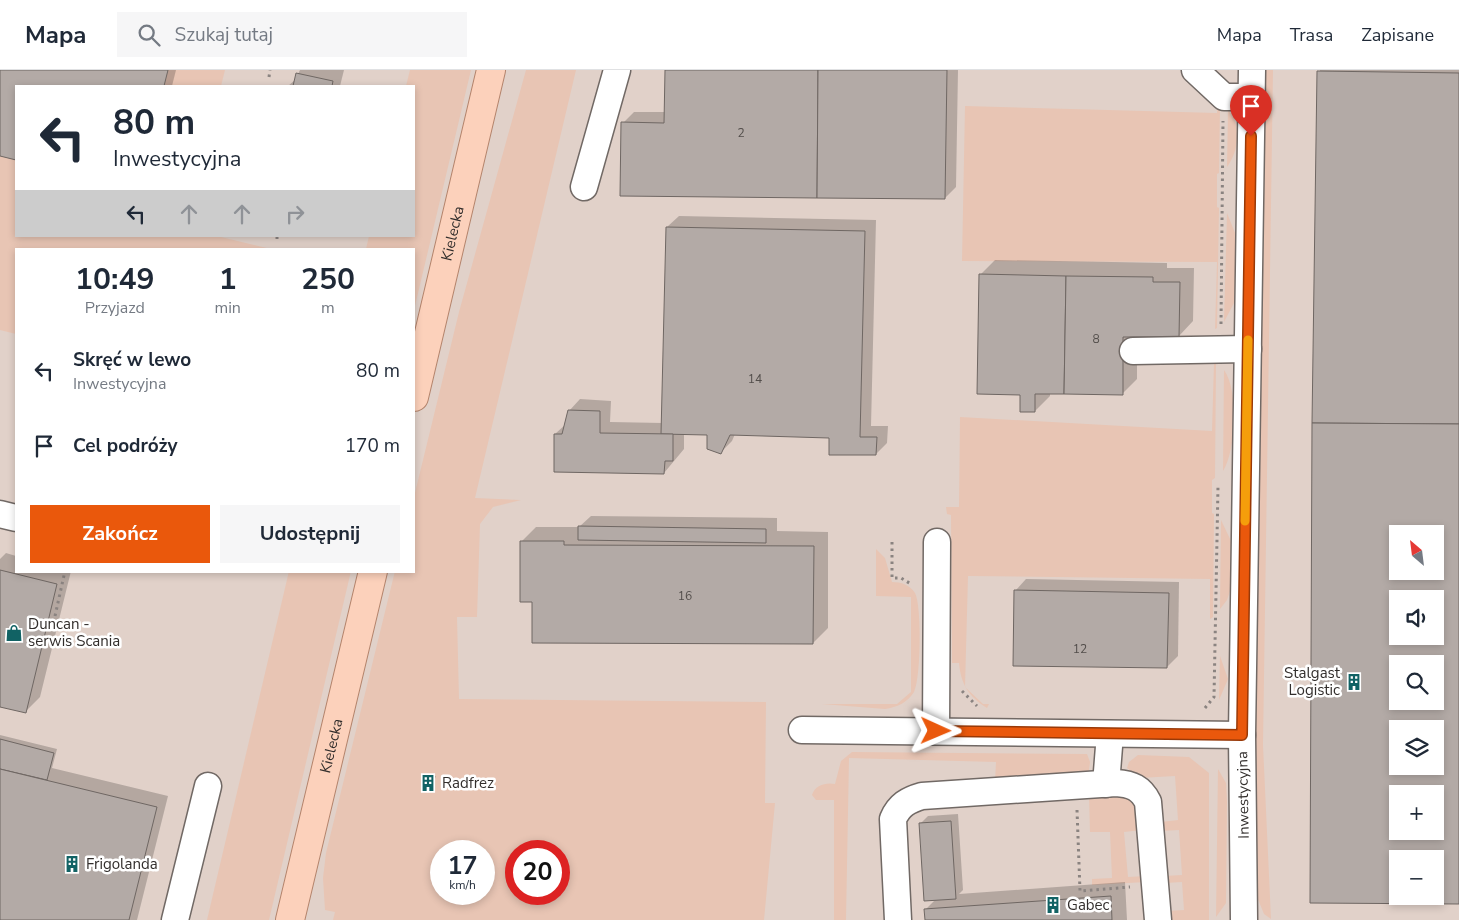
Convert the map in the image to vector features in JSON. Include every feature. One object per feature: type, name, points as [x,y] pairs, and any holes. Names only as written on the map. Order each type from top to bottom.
[{"type":"main road","name":"Kielecka","points":[[415,393],[491,70]]},
{"type":"main road","name":"Kielecka","points":[[290,920],[372,573]]},
{"type":"street","points":[[584,187],[617,70]]},
{"type":"street","points":[[1195,70],[1224,97],[1252,98]]},
{"type":"street","name":"Inwestycyjna","points":[[1244,920],[1242,735],[1252,70]]},
{"type":"street","points":[[1133,351],[1248,349]]},
{"type":"street","points":[[0,514],[15,518]]},
{"type":"street","points":[[936,731],[938,671],[937,542]]},
{"type":"street","points":[[802,730],[1242,735]]},
{"type":"street","points":[[1106,784],[1110,734]]},
{"type":"street","points":[[898,920],[893,819],[902,805],[922,796],[1106,784],[1134,786],[1140,789],[1148,802],[1158,920]]},
{"type":"street","points":[[175,920],[208,786]]},
{"type":"path","points":[[269,77],[270,70]]},
{"type":"path","points":[[1220,350],[1224,97]]},
{"type":"path","points":[[1203,710],[1214,697],[1218,478]]},
{"type":"path","points":[[892,542],[892,578],[901,578],[916,588]]},
{"type":"path","points":[[55,616],[65,573]]},
{"type":"path","points":[[938,671],[956,672],[957,680],[964,694],[980,708]]},
{"type":"path","points":[[1076,786],[1080,891],[1156,884]]},
{"type":"shaded area","points":[[0,70],[1459,70],[1459,920],[0,920]]},
{"type":"shaded area","points":[[0,70],[225,70],[221,85],[15,85],[15,237],[221,237],[267,248],[15,248],[15,334],[0,330]]},
{"type":"shaded area","points":[[410,70],[471,70],[415,306],[415,248],[366,248],[369,237],[415,237],[415,85],[406,85]]},
{"type":"shaded area","points":[[526,70],[576,70],[475,498],[521,500],[493,507],[480,524],[477,617],[457,617],[459,699],[766,702],[765,803],[775,803],[764,920],[333,920],[335,912],[325,910],[323,878],[326,853],[395,573],[415,573],[415,493],[459,312]]},
{"type":"shaded area","points":[[1263,70],[1273,70],[1263,745],[1271,919],[1264,914],[1253,887]]},
{"type":"shaded area","points":[[965,106],[1217,113],[1217,108],[1220,108],[1219,173],[1217,174],[1217,207],[1219,208],[1217,328],[1215,329],[1217,262],[962,261]]},
{"type":"shaded area","points":[[1228,110],[1235,123],[1237,138],[1234,153],[1227,167]]},
{"type":"shaded area","points":[[1227,213],[1235,233],[1235,301],[1224,322]]},
{"type":"shaded area","points":[[1214,363],[1216,363],[1215,478],[1212,480],[1212,513],[1214,514],[1213,617],[1210,619],[1210,579],[968,576],[965,686],[959,663],[952,663],[951,515],[947,514],[946,507],[959,507],[960,417],[1212,431]]},
{"type":"shaded area","points":[[1224,370],[1232,392],[1234,421],[1231,449],[1223,471]]},
{"type":"shaded area","points":[[1221,520],[1231,541],[1230,591],[1227,600],[1220,609]]},
{"type":"shaded area","points":[[876,549],[885,558],[892,582],[902,583],[911,588],[917,600],[920,627],[919,659],[914,692],[901,704],[885,709],[822,704],[897,704],[911,692],[911,597],[876,596]]},
{"type":"shaded area","points":[[289,573],[351,573],[269,920],[207,920]]},
{"type":"shaded area","points":[[1220,656],[1228,679],[1219,700]]},
{"type":"shaded area","points":[[966,688],[983,704],[989,704],[987,708],[975,699]]},
{"type":"shaded area","points":[[852,752],[1087,754],[1090,762],[1089,770],[1086,773],[995,782],[996,762],[849,758],[846,920],[834,920],[834,800],[816,800],[812,795],[821,785],[835,784],[841,761]]},
{"type":"shaded area","points":[[1138,755],[1189,757],[1209,773],[1209,920],[1171,920],[1167,911],[1184,910],[1182,882],[1165,883],[1164,876],[1182,875],[1179,830],[1161,831],[1161,822],[1178,820],[1175,776],[1140,778],[1127,768],[1129,762]]},
{"type":"shaded area","points":[[1218,769],[1226,783],[1226,903],[1216,917]]},
{"type":"shaded area","points":[[1089,794],[1121,795],[1131,800],[1142,830],[1124,832],[1128,877],[1146,876],[1146,882],[1092,885],[1092,879],[1112,878],[1110,832],[1090,832]]},
{"type":"building","points":[[0,70],[168,70],[164,85],[15,85],[15,160],[0,156]]},
{"type":"building","points":[[665,70],[818,70],[817,198],[620,196],[621,122],[664,123]]},
{"type":"building","points":[[818,70],[947,70],[945,199],[817,198]]},
{"type":"building","points":[[1317,71],[1459,73],[1459,424],[1312,423]]},
{"type":"building","points":[[296,73],[333,81],[332,85],[293,85]]},
{"type":"building","points":[[666,227],[865,231],[860,437],[877,437],[876,455],[829,455],[829,438],[730,435],[721,454],[707,449],[707,435],[661,434]]},
{"type":"building","points":[[979,274],[1066,276],[1064,394],[1035,394],[1035,412],[1020,412],[1020,395],[977,394]]},
{"type":"building","points":[[1066,276],[1153,277],[1153,282],[1180,282],[1179,337],[1123,337],[1123,395],[1064,394]]},
{"type":"building","points":[[568,410],[600,411],[600,433],[673,434],[673,461],[665,461],[664,474],[554,472],[554,434],[562,434]]},
{"type":"building","name":"Stalgast Logistic","points":[[1312,423],[1459,424],[1459,904],[1444,904],[1444,850],[1389,850],[1389,904],[1310,903]]},
{"type":"building","points":[[578,526],[766,529],[766,543],[578,540]]},
{"type":"building","points":[[520,541],[564,541],[564,545],[814,546],[813,644],[532,643],[532,602],[520,602]]},
{"type":"building","points":[[0,570],[57,584],[26,713],[0,707]]},
{"type":"building","points":[[1014,590],[1169,593],[1167,668],[1013,666]]},
{"type":"building","points":[[0,739],[54,753],[47,780],[0,769]]},
{"type":"building","name":"Frigolanda","points":[[0,769],[157,807],[129,920],[0,920]]},
{"type":"building","name":"Radfrez","points":[[424,778],[434,780],[432,788],[422,786]]},
{"type":"building","points":[[951,821],[956,899],[924,901],[919,823]]},
{"type":"building","name":"Gabec","points":[[1111,896],[1112,920],[925,920],[924,909]]},
{"type":"slow traffic","points":[[1245,521],[1248,340]]},
{"type":"place","name":"Duncan - serwis Scania","points":[[14,633]]},
{"type":"place","name":"Stalgast Logistic","points":[[1354,682]]},
{"type":"place","name":"Radfrez","points":[[428,783]]},
{"type":"place","name":"Frigolanda","points":[[72,864]]},
{"type":"place","name":"Gabec","points":[[1053,905]]},
{"type":"route","points":[[936,731],[1242,735],[1251,136]]}]
